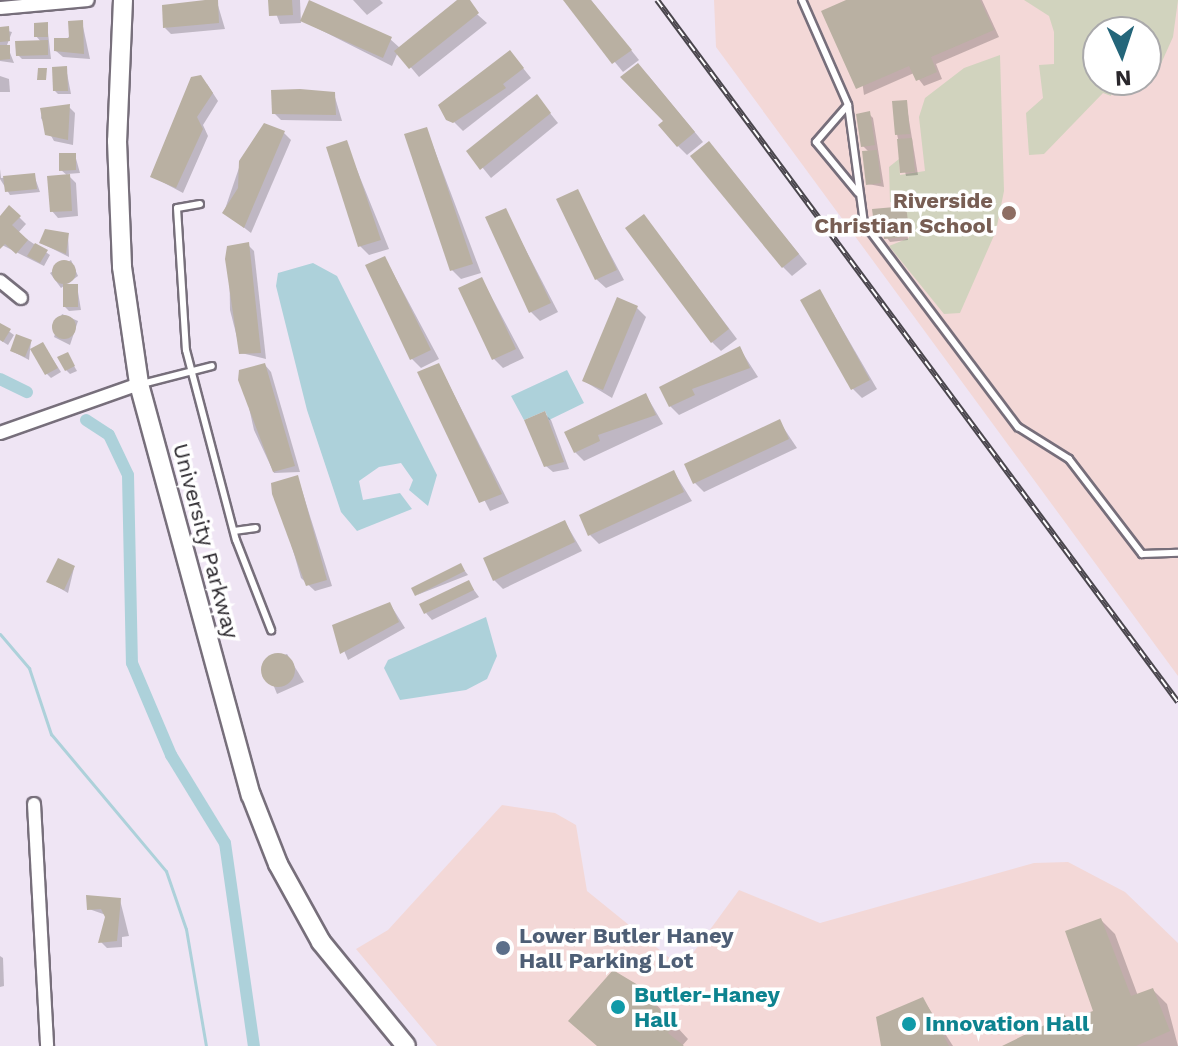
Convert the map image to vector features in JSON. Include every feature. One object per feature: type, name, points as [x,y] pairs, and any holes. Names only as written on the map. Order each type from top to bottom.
[{"type":"main road","name":"University Parkway","points":[[123,0],[120,235],[139,384],[251,795],[278,864],[321,942],[406,1046]]},
{"type":"street","points":[[6,5],[88,0]]},
{"type":"street","points":[[0,281],[21,298]]},
{"type":"street","points":[[0,433],[139,384]]},
{"type":"street","points":[[34,804],[47,1046]]},
{"type":"lane","points":[[802,0],[848,105],[864,223],[1018,427],[1069,459],[1142,554],[1178,553]]},
{"type":"lane","points":[[848,105],[816,142],[858,193]]},
{"type":"lane","points":[[200,204],[177,208],[192,371],[234,531],[271,630]]},
{"type":"lane","points":[[139,384],[212,366]]},
{"type":"lane","points":[[234,531],[256,528]]},
{"type":"shaded area","name":"Riverside Christian School","points":[[714,0],[1178,0],[1178,676],[716,47]]},
{"type":"shaded area","points":[[502,805],[555,813],[576,825],[587,891],[682,968],[739,890],[820,923],[1034,863],[1068,862],[1125,892],[1178,943],[1178,1046],[437,1046],[356,949],[388,930]]},
{"type":"green space","points":[[1024,0],[1178,0],[1173,37],[1162,61],[1162,16],[1082,16],[1082,96],[1100,96],[1044,154],[1029,155],[1026,113],[1043,98],[1039,65],[1054,64],[1054,32],[1049,16]]},
{"type":"green space","points":[[1000,55],[1004,191],[996,231],[960,313],[944,314],[889,246],[909,238],[906,206],[890,202],[889,167],[899,159],[900,175],[925,171],[919,117],[925,98],[964,68]]},
{"type":"water","points":[[313,263],[337,276],[437,475],[428,506],[409,490],[413,480],[401,463],[379,467],[359,481],[363,500],[400,493],[412,509],[357,531],[341,512],[307,410],[276,286],[278,273]]},
{"type":"water","points":[[567,370],[584,403],[549,420],[545,411],[524,420],[511,396]]},
{"type":"water","points":[[486,617],[497,656],[487,679],[466,690],[400,700],[384,668],[388,660]]},
{"type":"building","points":[[218,0],[219,23],[163,28],[162,5]]},
{"type":"building","points":[[268,0],[292,0],[293,15],[269,16]]},
{"type":"building","points":[[309,0],[392,37],[383,58],[300,21]]},
{"type":"building","points":[[457,0],[470,0],[479,13],[409,69],[394,51]]},
{"type":"building","points":[[563,0],[591,0],[632,50],[612,64]]},
{"type":"building","points":[[846,0],[980,0],[994,30],[931,57],[937,72],[916,81],[909,66],[856,89],[821,11]]},
{"type":"building","points":[[83,20],[84,54],[54,51],[54,38],[69,38],[68,21]]},
{"type":"building","points":[[48,22],[48,37],[34,37],[34,23]]},
{"type":"building","points":[[9,26],[10,41],[0,42],[0,27]]},
{"type":"building","points":[[48,40],[48,55],[16,56],[15,41]]},
{"type":"building","points":[[0,45],[10,45],[10,59],[0,60]]},
{"type":"building","points":[[510,50],[524,68],[503,84],[506,88],[453,123],[446,120],[438,105]]},
{"type":"building","points":[[638,63],[695,132],[677,147],[658,125],[663,121],[620,77]]},
{"type":"building","points":[[67,66],[68,91],[53,91],[52,67]]},
{"type":"building","points":[[38,68],[47,68],[46,80],[37,80]]},
{"type":"building","points":[[201,75],[213,93],[197,117],[203,129],[176,188],[150,177],[191,77]]},
{"type":"building","points":[[271,90],[335,92],[336,115],[272,114]]},
{"type":"building","points":[[537,94],[551,113],[480,170],[466,151]]},
{"type":"building","points":[[907,100],[910,134],[895,135],[892,101]]},
{"type":"building","points":[[70,104],[68,140],[45,135],[40,108]]},
{"type":"building","points":[[870,111],[875,145],[861,147],[856,114]]},
{"type":"building","points":[[264,123],[285,131],[244,228],[222,213],[238,188],[239,161]]},
{"type":"building","points":[[427,127],[473,264],[450,271],[404,134]]},
{"type":"building","points":[[912,138],[915,172],[900,173],[897,139]]},
{"type":"building","points":[[347,140],[381,240],[358,247],[326,147]]},
{"type":"building","points":[[709,141],[799,254],[782,268],[690,156]]},
{"type":"building","points":[[877,150],[881,183],[866,185],[862,151]]},
{"type":"building","points":[[59,153],[76,153],[76,170],[59,171]]},
{"type":"building","points":[[35,173],[37,189],[5,192],[3,176]]},
{"type":"building","points":[[70,174],[72,211],[50,212],[47,176]]},
{"type":"building","points":[[578,189],[617,270],[595,280],[556,199]]},
{"type":"building","points":[[9,205],[21,216],[12,225],[28,240],[16,254],[5,244],[0,249],[0,216]]},
{"type":"building","points":[[906,206],[908,221],[874,224],[872,209]]},
{"type":"building","points":[[506,208],[551,303],[529,313],[485,217]]},
{"type":"building","points":[[644,214],[729,329],[711,343],[625,228]]},
{"type":"building","points":[[904,224],[905,237],[884,239],[883,226]]},
{"type":"building","points":[[45,229],[69,233],[66,254],[39,243]]},
{"type":"building","points":[[249,242],[261,353],[239,354],[225,259],[227,246]]},
{"type":"building","points":[[35,243],[48,250],[40,263],[27,256]]},
{"type":"building","points":[[385,256],[431,350],[410,360],[365,265]]},
{"type":"building","points":[[64,260],[73,263],[76,272],[73,281],[64,284],[55,281],[52,272],[55,263]]},
{"type":"building","points":[[482,277],[516,349],[492,360],[458,288]]},
{"type":"building","points":[[63,284],[78,284],[78,307],[63,307]]},
{"type":"building","points":[[820,289],[870,380],[851,390],[800,300]]},
{"type":"building","points":[[617,297],[638,306],[603,390],[582,381]]},
{"type":"building","points":[[64,315],[73,318],[76,327],[73,336],[64,339],[55,336],[52,327],[55,318]]},
{"type":"building","points":[[0,323],[11,329],[3,342],[0,340]]},
{"type":"building","points":[[16,334],[32,340],[25,357],[10,351]]},
{"type":"building","points":[[43,342],[58,368],[45,375],[30,349]]},
{"type":"building","points":[[740,346],[750,368],[692,389],[695,395],[669,407],[659,387]]},
{"type":"building","points":[[68,352],[75,366],[65,371],[57,357]]},
{"type":"building","points":[[265,363],[295,466],[273,472],[238,380],[239,370]]},
{"type":"building","points":[[439,363],[502,494],[479,503],[417,372]]},
{"type":"building","points":[[646,393],[656,415],[598,435],[600,441],[574,453],[564,432]]},
{"type":"building","points":[[545,411],[564,462],[544,467],[524,420]]},
{"type":"building","points":[[780,419],[789,439],[693,484],[684,464]]},
{"type":"building","points":[[674,470],[684,492],[588,536],[579,515]]},
{"type":"building","points":[[298,475],[327,580],[306,586],[272,494],[271,483]]},
{"type":"building","points":[[565,520],[575,542],[493,581],[483,558]]},
{"type":"building","points":[[58,558],[75,566],[64,590],[46,582]]},
{"type":"building","points":[[461,563],[465,571],[415,596],[411,588]]},
{"type":"building","points":[[469,580],[474,590],[424,614],[419,604]]},
{"type":"building","points":[[390,602],[399,622],[340,654],[332,625]]},
{"type":"building","points":[[278,653],[290,658],[295,670],[290,682],[278,687],[266,682],[261,670],[266,658]]},
{"type":"building","points":[[86,895],[121,898],[117,941],[98,943],[105,917],[101,909],[87,910]]},
{"type":"building","points":[[1101,918],[1131,996],[1153,988],[1170,1031],[1136,1046],[1002,1046],[1065,1015],[1067,1020],[1093,1011],[1065,931]]},
{"type":"building","name":"Butler-Haney Hall","points":[[613,970],[643,988],[639,992],[676,1024],[668,1033],[684,1046],[597,1046],[568,1021]]},
{"type":"building","name":"Innovation Hall","points":[[923,997],[949,1046],[881,1046],[876,1017]]},
{"type":"waterway","points":[[0,379],[27,392]]},
{"type":"waterway","points":[[86,420],[109,435],[128,475],[132,663],[171,755],[225,843],[254,1046]]},
{"type":"waterway","points":[[0,634],[29,668],[51,734],[166,871],[186,929],[206,1046]]},
{"type":"railway","points":[[657,0],[1178,702]]},
{"type":"place","name":"Riverside Christian School","points":[[1009,213]]},
{"type":"place","name":"Lower Butler Haney Hall Parking Lot","points":[[503,948]]},
{"type":"place","name":"Butler-Haney Hall","points":[[618,1007]]},
{"type":"place","name":"Innovation Hall","points":[[909,1024]]}]
